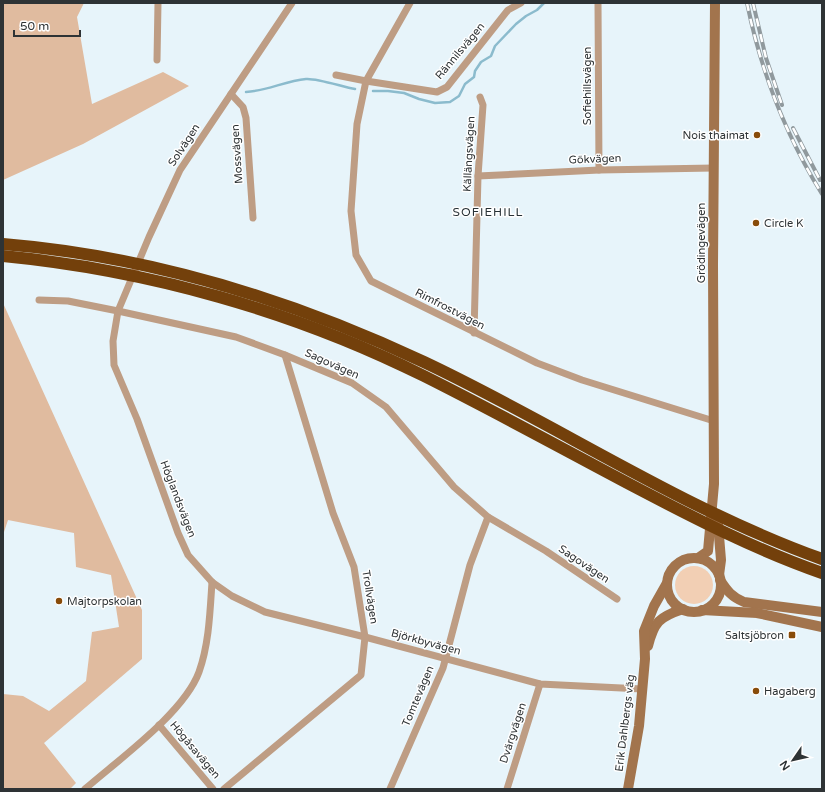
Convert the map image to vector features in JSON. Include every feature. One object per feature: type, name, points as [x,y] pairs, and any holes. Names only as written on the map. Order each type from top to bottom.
[{"type":"highway","points":[[3,244],[34,247],[113,259],[216,283],[326,319],[425,362],[710,512],[822,560]]},
{"type":"highway","points":[[3,256],[106,271],[200,292],[258,309],[324,332],[422,375],[709,526],[790,562],[822,574]]},
{"type":"street","points":[[157,60],[158,3]]},
{"type":"street","name":"Solvägen","points":[[118,311],[149,237],[180,170],[292,3]]},
{"type":"street","name":"Rimfrostvägen","points":[[410,3],[366,82],[357,124],[351,211],[356,255],[371,281],[537,363],[582,380],[714,421]]},
{"type":"street","name":"Rännilsvägen","points":[[336,75],[366,82],[437,92],[447,87],[508,10],[521,3]]},
{"type":"street","name":"Sofiehillsvägen","points":[[598,3],[599,170]]},
{"type":"street","name":"Grödingevägen","points":[[667,583],[669,574],[677,564],[685,559],[698,558],[708,551],[714,484],[715,3]]},
{"type":"street","name":"Mossvägen","points":[[231,94],[243,107],[246,118],[253,218]]},
{"type":"street","name":"Källängsvägen","points":[[474,333],[478,176],[482,105],[480,97]]},
{"type":"street","name":"Gökvägen","points":[[478,176],[599,170],[714,168]]},
{"type":"street","name":"Sagovägen","points":[[39,300],[68,301],[236,338],[285,355],[352,383],[386,407],[454,487],[488,518],[546,551],[617,600]]},
{"type":"street","name":"Höglandsvägen","points":[[118,311],[113,340],[114,365],[137,419],[178,533],[188,554],[212,582]]},
{"type":"street","name":"Trollvägen","points":[[224,789],[361,675],[364,637],[354,568],[333,513],[285,355]]},
{"type":"street","name":"Grödingevägen","points":[[702,610],[710,606],[718,595],[720,577],[721,560],[714,484]]},
{"type":"street","name":"Tomtevägen","points":[[390,789],[446,659],[470,565],[488,518]]},
{"type":"street","points":[[698,558],[707,561],[714,567],[727,592],[734,598],[744,602],[822,612]]},
{"type":"street","points":[[85,789],[159,725],[177,706],[199,672],[208,630],[212,582]]},
{"type":"street","name":"Björkbyvägen","points":[[212,582],[232,596],[265,612],[540,684],[642,689]]},
{"type":"street","points":[[667,583],[668,594],[673,602],[682,609],[692,611],[702,610],[757,614],[822,627]]},
{"type":"street","name":"Erik Dahlbergs väg","points":[[628,789],[639,726],[645,660],[644,631],[654,606],[667,583]]},
{"type":"street","name":"Erik Dahlbergs väg","points":[[645,660],[654,626],[660,619],[682,609]]},
{"type":"street","name":"Dvärgvägen","points":[[507,789],[540,684]]},
{"type":"street","name":"Högåsavägen","points":[[159,725],[213,789]]},
{"type":"shaded area","points":[[3,3],[84,3],[77,17],[92,104],[163,72],[189,86],[83,144],[3,180]]},
{"type":"shaded area","points":[[3,303],[142,610],[142,659],[44,743],[76,783],[70,789],[3,789],[3,694],[23,696],[49,711],[86,681],[92,632],[119,627],[111,575],[76,567],[74,533],[8,520],[3,535]]},
{"type":"shaded area","points":[[690,566],[698,566],[708,571],[712,578],[712,592],[708,599],[698,604],[690,604],[680,599],[678,596],[675,589],[675,581],[680,571],[683,569]]},
{"type":"waterway","points":[[373,91],[404,93],[435,103],[450,102],[459,96],[465,84],[474,77],[475,71],[481,62],[491,56],[495,46],[516,24],[537,10],[544,3]]},
{"type":"waterway","points":[[246,92],[261,90],[306,79],[323,81],[355,89]]},
{"type":"railway","points":[[747,3],[759,54],[776,102],[797,149],[822,194]]},
{"type":"railway","points":[[753,3],[766,58],[782,105]]},
{"type":"railway","points":[[793,128],[820,180]]},
{"type":"place","name":"Nois thaimat","points":[[757,135]]},
{"type":"place","name":"Circle K","points":[[756,223]]},
{"type":"place","name":"Majtorpskolan","points":[[59,601]]},
{"type":"place","name":"Saltsjöbron","points":[[792,635]]},
{"type":"place","name":"Hagaberg","points":[[756,691]]},
{"type":"district","name":"SOFIEHILL","points":[[488,212]]}]
